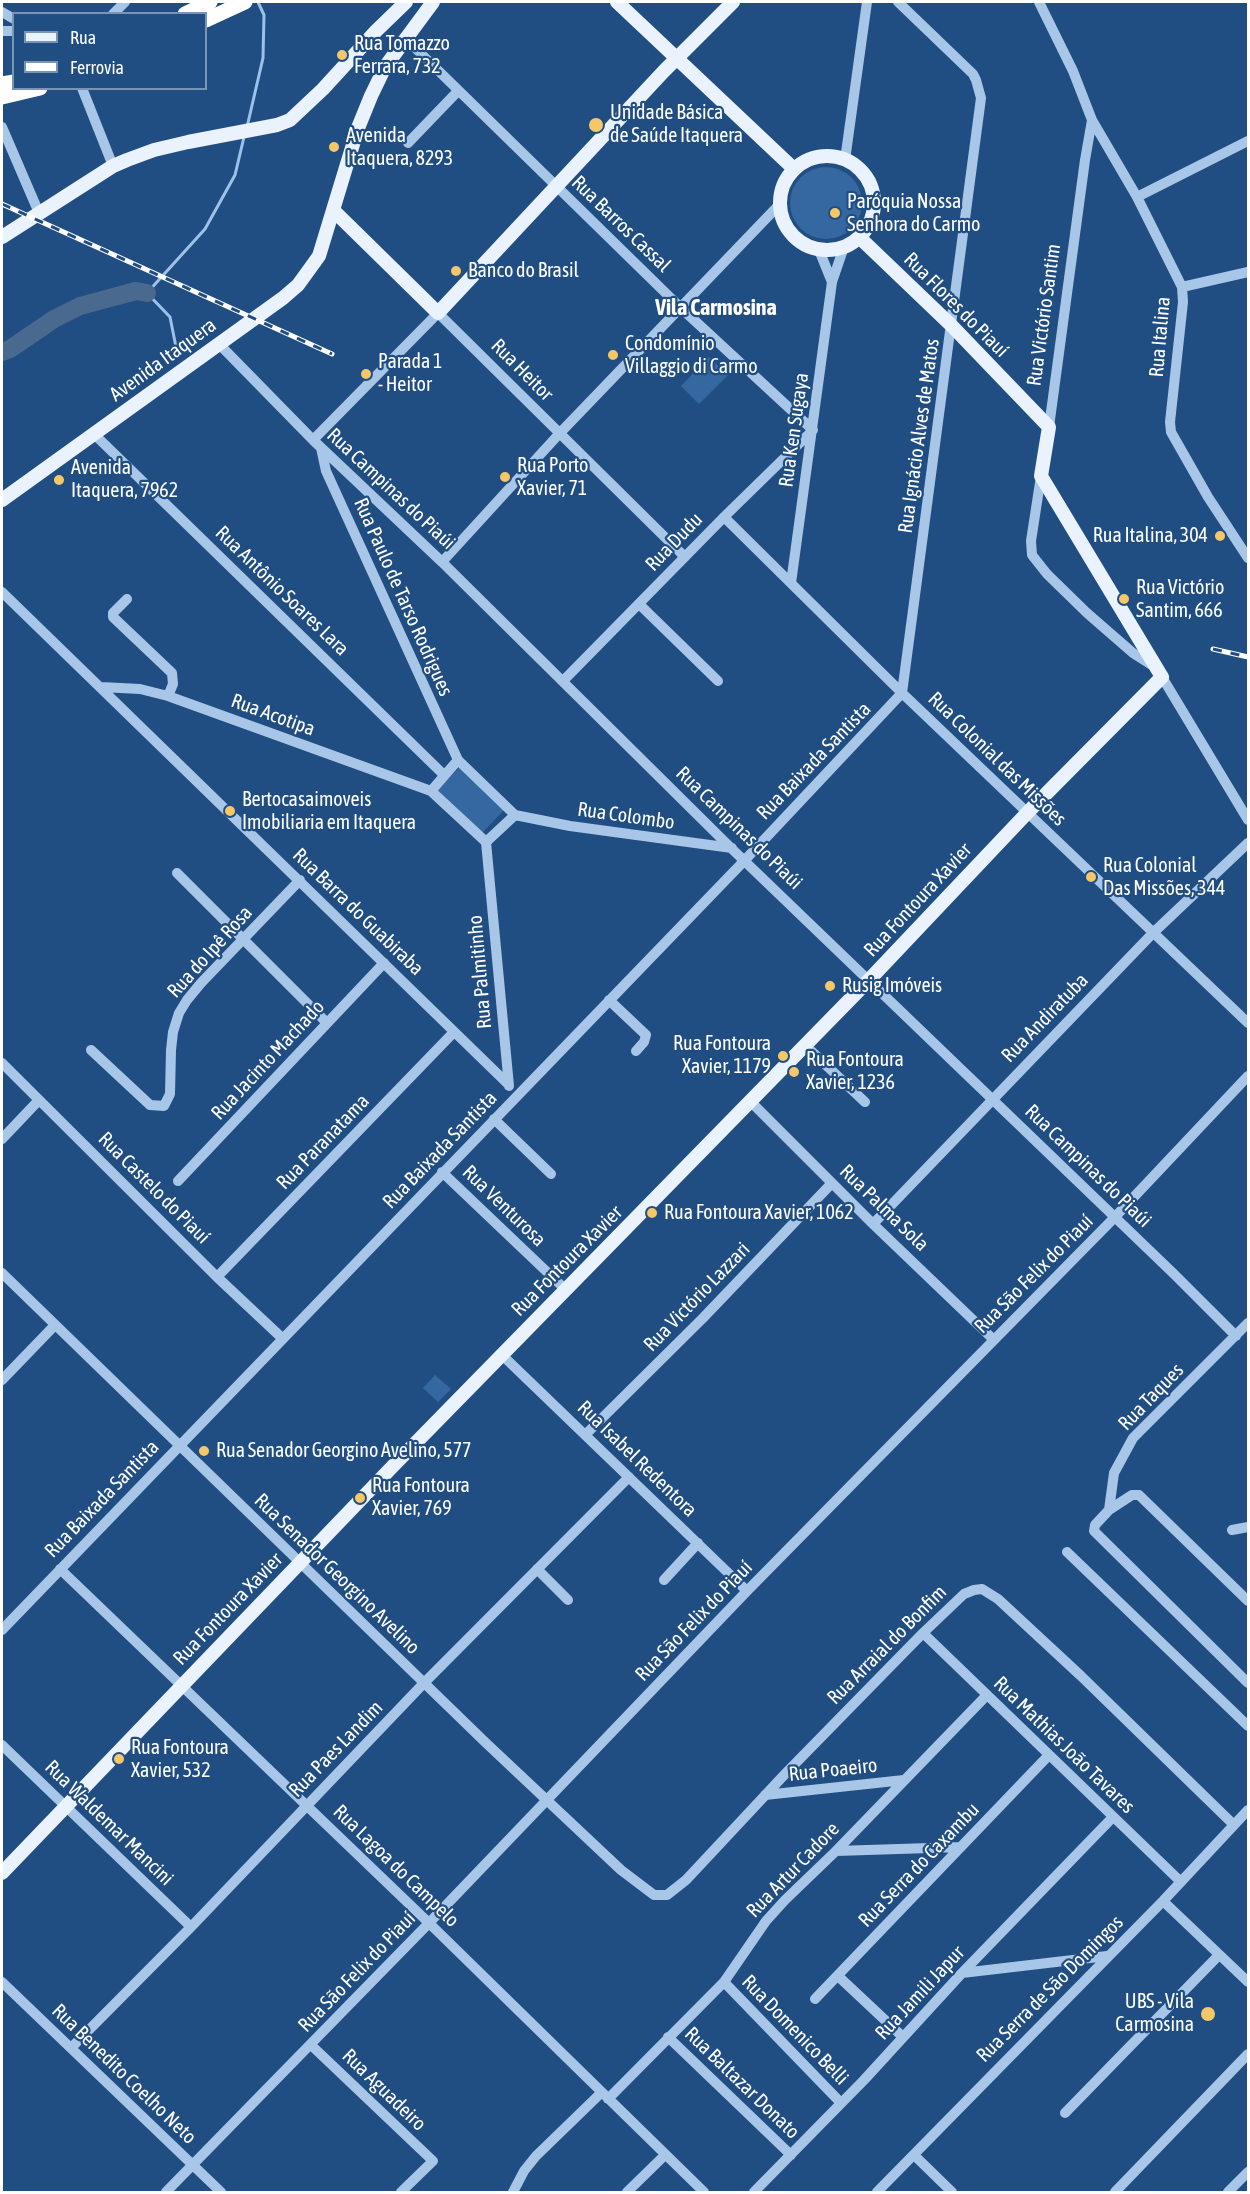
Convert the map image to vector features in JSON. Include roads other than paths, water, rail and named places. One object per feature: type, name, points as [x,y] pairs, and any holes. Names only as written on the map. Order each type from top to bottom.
[{"type":"highway","points":[[189,12],[210,2]]},
{"type":"highway","points":[[207,20],[245,2]]},
{"type":"highway","points":[[2,96],[30,90]]},
{"type":"main road","points":[[2,237],[113,166],[154,150],[284,123],[303,110],[406,2]]},
{"type":"main road","name":"Avenida Itaquera","points":[[2,500],[298,285],[319,256],[358,128],[371,96],[386,67],[433,2]]},
{"type":"main road","points":[[617,2],[794,169]]},
{"type":"main road","points":[[438,313],[676,58],[733,2]]},
{"type":"main road","points":[[818,157],[845,160],[867,179],[874,207],[871,221],[859,237],[844,247],[819,250],[804,244],[791,234],[783,220],[779,205],[781,192],[786,179],[805,161],[818,157]]},
{"type":"main road","name":"Rua Heitor","points":[[333,210],[438,313]]},
{"type":"main road","points":[[327,234],[339,229],[352,228]]},
{"type":"main road","name":"Rua Flores do Piauí","points":[[859,237],[952,326],[1049,427]]},
{"type":"main road","name":"Rua Victório Santim","points":[[1049,427],[1041,476],[1158,672]]},
{"type":"main road","name":"Rua Fontoura Xavier","points":[[2,1873],[501,1354],[869,980],[1158,672]]},
{"type":"street","points":[[845,160],[867,2]]},
{"type":"street","name":"Rua Ignácio Alves de Matos","points":[[898,2],[972,74],[981,98],[902,693]]},
{"type":"street","points":[[1039,2],[1073,71],[1092,120]]},
{"type":"street","name":"Rua Barros Cassal","points":[[407,40],[681,308],[813,430]]},
{"type":"street","points":[[83,90],[113,166]]},
{"type":"street","points":[[408,142],[458,91]]},
{"type":"street","name":"Rua Italina","points":[[1092,120],[1137,198],[1182,287],[1183,302],[1170,422],[1171,432],[1208,497],[1248,558]]},
{"type":"street","name":"Rua Victório Santim","points":[[1049,427],[1092,120]]},
{"type":"street","points":[[2,127],[39,213]]},
{"type":"street","name":"Rua Victório Santim","points":[[1085,160],[1101,133]]},
{"type":"street","points":[[1137,198],[1248,141]]},
{"type":"street","points":[[442,562],[559,434],[779,205]]},
{"type":"street","name":"Rua Ken Sugaya","points":[[791,583],[832,282],[844,247]]},
{"type":"street","name":"Rua Ken Sugaya","points":[[819,250],[832,282]]},
{"type":"street","points":[[1182,287],[1248,272]]},
{"type":"street","points":[[317,444],[438,313]]},
{"type":"street","name":"Rua Heitor","points":[[438,313],[685,557]]},
{"type":"street","name":"Rua Campinas do Piaúi","points":[[219,344],[317,444],[442,562],[732,849],[1236,1336]]},
{"type":"street","name":"Rua Dudu","points":[[563,681],[813,430]]},
{"type":"street","name":"Rua Antônio Soares Lara","points":[[94,434],[444,775]]},
{"type":"street","name":"Rua Paulo de Tarso Rodrigues","points":[[317,444],[327,471],[458,760]]},
{"type":"street","name":"Rua Victório Santim","points":[[1041,476],[1031,541],[1032,555],[1047,574],[1088,614],[1158,672],[1248,820]]},
{"type":"street","name":"Rua Colonial das Missões","points":[[724,517],[902,693],[1248,1023]]},
{"type":"street","name":"Rua Barra do Guabiraba","points":[[2,592],[508,1084]]},
{"type":"street","points":[[127,599],[113,613],[113,617],[172,673],[173,684],[168,696]]},
{"type":"street","points":[[639,604],[718,681]]},
{"type":"street","name":"Rua Acotipa","points":[[101,687],[140,689],[168,696],[431,791]]},
{"type":"street","name":"Rua Baixada Santista","points":[[2,1630],[745,860],[902,693]]},
{"type":"street","points":[[458,760],[515,815],[486,842],[431,791],[458,760]]},
{"type":"street","name":"Rua Colombo","points":[[515,815],[570,826],[732,849]]},
{"type":"street","name":"Rua Palmitinho","points":[[486,842],[508,1084]]},
{"type":"street","name":"Rua Andiratuba","points":[[873,1224],[1153,933],[1248,843]]},
{"type":"street","points":[[177,873],[327,1023]]},
{"type":"street","name":"Rua do Ipê Rosa","points":[[90,1050],[150,1105],[164,1106],[170,1094],[173,1032],[179,1013],[187,1000],[300,880]]},
{"type":"street","name":"Rua Jacinto Machado","points":[[178,1181],[384,963]]},
{"type":"street","points":[[609,1000],[646,1035],[644,1042],[636,1051]]},
{"type":"street","name":"Rua Paranatama","points":[[217,1277],[454,1032]]},
{"type":"street","points":[[805,1045],[865,1102]]},
{"type":"street","name":"Rua Castelo do Piauí","points":[[2,1063],[217,1277],[282,1338]]},
{"type":"street","name":"Rua São Felix do Piauí","points":[[166,2193],[747,1591],[1115,1217],[1248,1076]]},
{"type":"street","points":[[508,1084],[518,1096]]},
{"type":"street","points":[[2,1139],[39,1100]]},
{"type":"street","name":"Rua Palma Sola","points":[[750,1101],[873,1224],[994,1340]]},
{"type":"street","points":[[494,1119],[550,1174]]},
{"type":"street","name":"Rua Venturosa","points":[[442,1172],[566,1290]]},
{"type":"street","name":"Rua Victório Lazzari","points":[[585,1435],[703,1318],[832,1183]]},
{"type":"street","name":"Rua Senador Georgino Avelino","points":[[2,1273],[424,1683],[621,1870],[654,1895]]},
{"type":"street","name":"Rua Taques","points":[[1248,1323],[1133,1438],[1121,1456],[1114,1473],[1109,1510],[1095,1525],[1095,1531],[1102,1539],[1248,1683]]},
{"type":"street","points":[[2,1380],[56,1325]]},
{"type":"street","name":"Rua Isabel Redentora","points":[[501,1354],[747,1591]]},
{"type":"street","name":"Rua Paes Landim","points":[[71,2048],[191,1927],[424,1683],[629,1477]]},
{"type":"street","points":[[1109,1510],[1132,1495],[1139,1495],[1248,1601]]},
{"type":"street","points":[[1232,1530],[1248,1527]]},
{"type":"street","points":[[664,1580],[698,1543]]},
{"type":"street","points":[[1067,1552],[1248,1726]]},
{"type":"street","name":"Rua Lagoa do Campelo","points":[[60,1569],[308,1805],[704,2193]]},
{"type":"street","points":[[537,1569],[568,1600]]},
{"type":"street","name":"Rua Arraial do Bonfim","points":[[654,1895],[667,1895],[675,1890],[923,1633],[964,1594],[982,1589],[989,1592],[1081,1676],[1234,1825]]},
{"type":"street","name":"Rua Mathias João Tavares","points":[[923,1633],[1181,1882]]},
{"type":"street","name":"Rua Artur Cadore","points":[[513,2193],[524,2171],[536,2156],[668,2037],[724,1982],[766,1921],[987,1696]]},
{"type":"street","name":"Rua Waldemar Mancini","points":[[2,1745],[191,1927]]},
{"type":"street","name":"Rua Serra do Caxambu","points":[[815,1999],[1049,1755]]},
{"type":"street","name":"Rua Poaeiro","points":[[765,1795],[904,1780]]},
{"type":"street","name":"Rua Serra de São Domingos","points":[[877,2193],[1163,1901],[1248,1810]]},
{"type":"street","name":"Rua Jamili Japur","points":[[754,2193],[1113,1817]]},
{"type":"street","points":[[836,1851],[960,1847]]},
{"type":"street","points":[[1163,1901],[1248,1982]]},
{"type":"street","points":[[1065,2113],[1219,1955]]},
{"type":"street","points":[[962,1973],[1107,1956]]},
{"type":"street","points":[[838,1976],[903,2037]]},
{"type":"street","name":"Rua Benedito Coelho Neto","points":[[2,1982],[221,2193]]},
{"type":"street","name":"Rua Domenico Belli","points":[[724,1982],[841,2103]]},
{"type":"street","name":"Rua Baltazar Donato","points":[[668,2037],[791,2155]]},
{"type":"street","name":"Rua Aguadeiro","points":[[311,2045],[433,2161],[401,2193]]},
{"type":"street","points":[[1114,2193],[1248,2054]]},
{"type":"street","points":[[627,2193],[665,2155]]},
{"type":"street","points":[[914,2155],[952,2193]]},
{"type":"street","points":[[1228,2193],[1248,2172]]},
{"type":"waterway","points":[[247,127],[263,58],[264,15],[258,2]]},
{"type":"waterway","points":[[177,352],[170,317],[147,293],[205,229],[235,175],[244,137]]},
{"type":"waterway","points":[[2,352],[54,319],[80,306],[136,291],[147,293]]},
{"type":"railway","points":[[2,204],[332,354]]},
{"type":"railway","points":[[1213,649],[1248,657]]},
{"type":"place","name":"Rua Tomazzo Ferrara, 732","points":[[342,55]]},
{"type":"place","name":"Unidade Básica de Saúde Itaquera","points":[[596,125]]},
{"type":"place","name":"Avenida Itaquera, 8293","points":[[334,147]]},
{"type":"place","name":"Paróquia Nossa Senhora do Carmo","points":[[835,213]]},
{"type":"place","name":"Banco do Brasil","points":[[456,271]]},
{"type":"place","name":"Condomínio Villaggio di Carmo","points":[[613,355]]},
{"type":"place","name":"Parada 1 - Heitor","points":[[366,374]]},
{"type":"place","name":"Rua Porto Xavier, 71","points":[[505,477]]},
{"type":"place","name":"Avenida Itaquera, 7962","points":[[59,480]]},
{"type":"place","name":"Rua Italina, 304","points":[[1220,536]]},
{"type":"place","name":"Rua Victório Santim, 666","points":[[1124,599]]},
{"type":"place","name":"Bertocasaimoveis Imobiliaria em Itaquera","points":[[230,811]]},
{"type":"place","name":"Rua Colonial Das Missões, 344","points":[[1091,877]]},
{"type":"place","name":"Rusig Imóveis","points":[[830,986]]},
{"type":"place","name":"Rua Fontoura Xavier, 1179","points":[[783,1056]]},
{"type":"place","name":"Rua Fontoura Xavier, 1236","points":[[794,1072]]},
{"type":"place","name":"Rua Fontoura Xavier, 1062","points":[[652,1213]]},
{"type":"place","name":"Rua Senador Georgino Avelino, 577","points":[[204,1451]]},
{"type":"place","name":"Rua Fontoura Xavier, 769","points":[[360,1498]]},
{"type":"place","name":"Rua Fontoura Xavier, 532","points":[[119,1759]]},
{"type":"place","name":"UBS - Vila Carmosina","points":[[1208,2014]]},
{"type":"district","name":"Vila Carmosina","points":[[716,308]]}]
